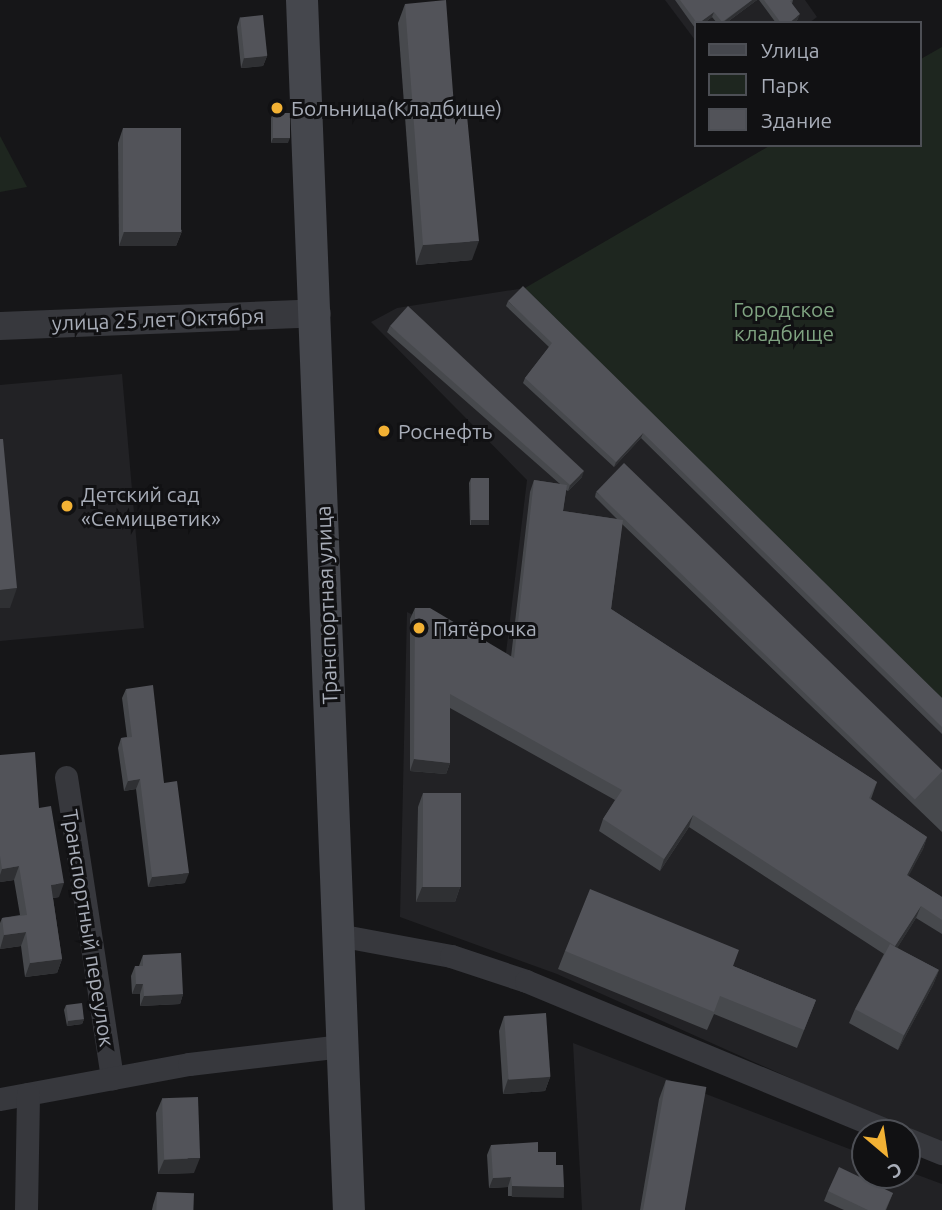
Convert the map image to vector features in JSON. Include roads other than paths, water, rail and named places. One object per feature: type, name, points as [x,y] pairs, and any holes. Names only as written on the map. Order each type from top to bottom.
[{"type":"main road","name":"Транспортная улица","points":[[302,0],[317,313],[349,1210]]},
{"type":"street","name":"улица 25 лет Октября","points":[[0,327],[317,313]]},
{"type":"street","name":"Транспортный переулок","points":[[66,777],[112,1079]]},
{"type":"street","points":[[338,935],[451,956],[526,981],[859,1119]]},
{"type":"street","points":[[0,1099],[189,1064],[342,1046]]},
{"type":"street","points":[[26,1210],[28,1094]]},
{"type":"street","points":[[921,1145],[942,1153]]},
{"type":"place","name":"Больница(Кладбище)","points":[[277,108]]},
{"type":"place","name":"Роснефть","points":[[384,431]]},
{"type":"place","name":"Детский сад «Семицветик»","points":[[67,506]]},
{"type":"place","name":"Пятёрочка","points":[[419,628]]},
{"type":"park label","name":"Городское кладбище","points":[[784,321]]}]
